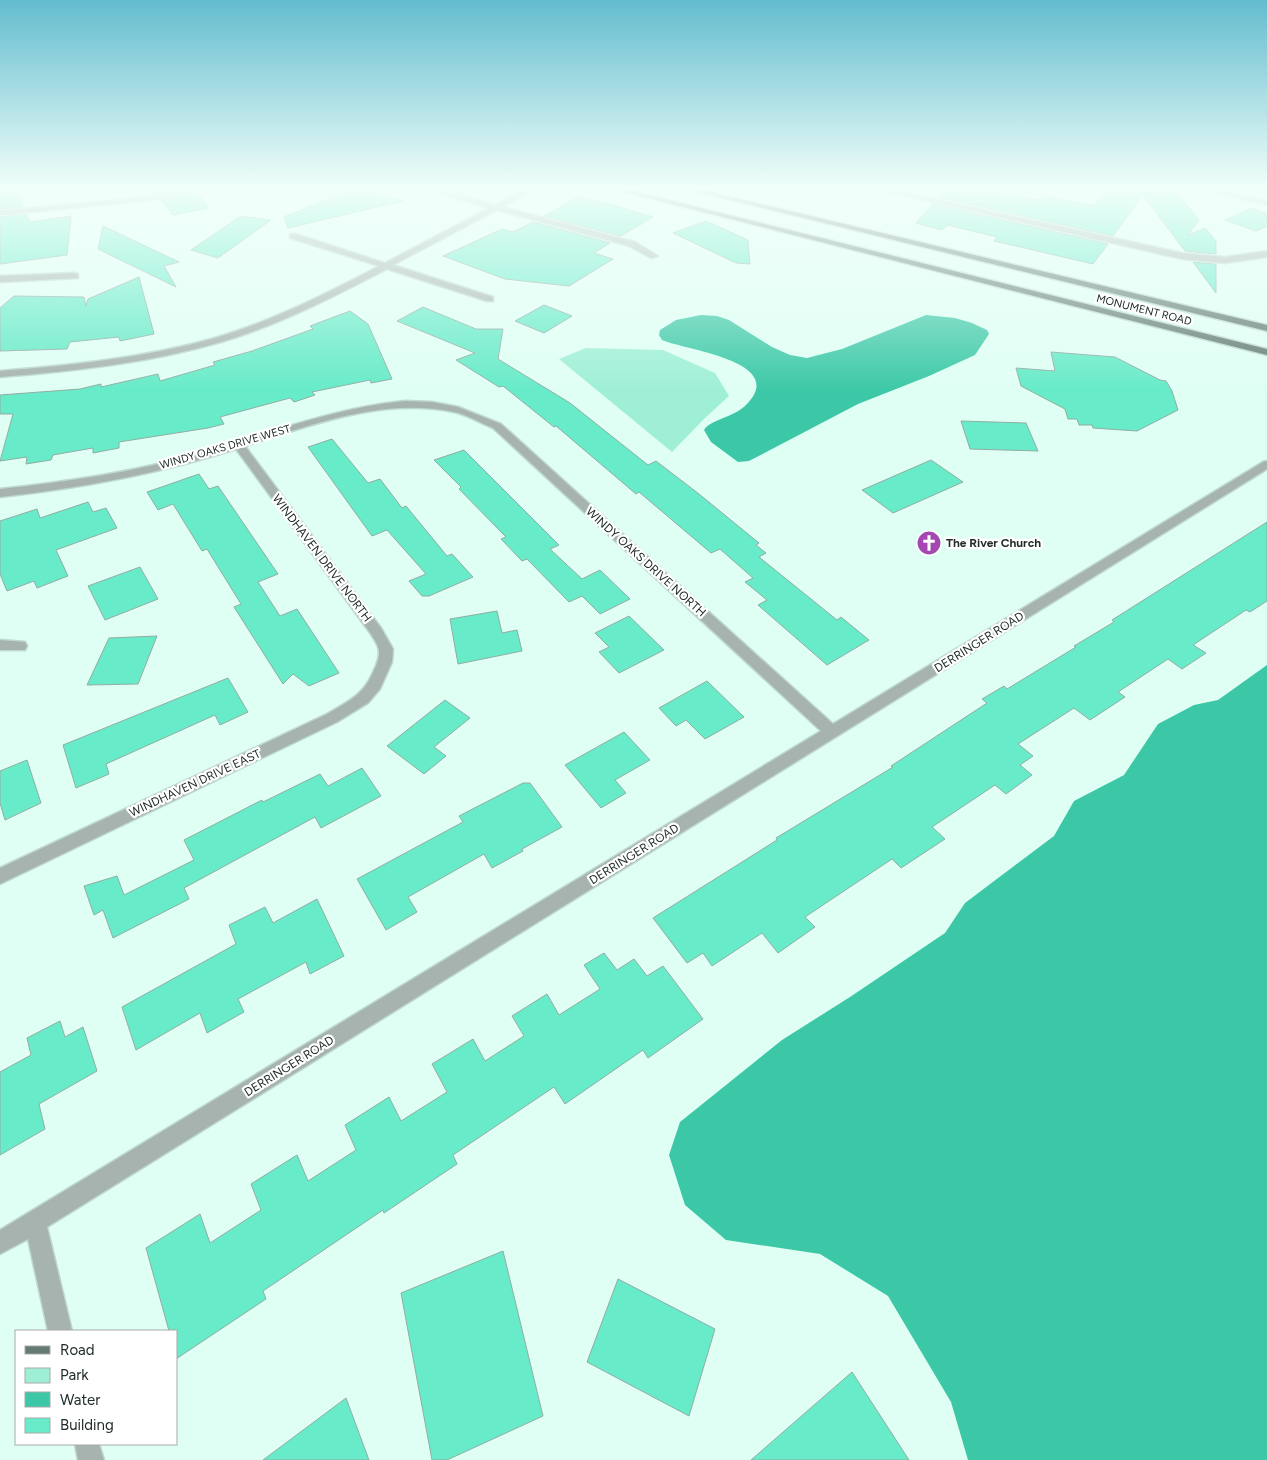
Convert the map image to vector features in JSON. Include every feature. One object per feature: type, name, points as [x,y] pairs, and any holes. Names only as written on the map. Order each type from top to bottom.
[{"type":"main road","name":"MONUMENT ROAD","points":[[880,255],[1267,352]]},
{"type":"main road","name":"MONUMENT ROAD","points":[[964,255],[1267,328]]},
{"type":"street","points":[[354,255],[490,300]]},
{"type":"street","points":[[0,374],[80,368],[122,362],[218,340],[306,308],[408,255]]},
{"type":"street","points":[[1184,255],[1225,260],[1259,255]]},
{"type":"street","points":[[0,279],[75,276]]},
{"type":"street","name":"WINDY OAKS DRIVE WEST","points":[[0,493],[65,485],[162,467],[322,418],[350,412],[405,406],[431,406],[449,409]]},
{"type":"street","name":"WINDY OAKS DRIVE NORTH","points":[[449,409],[465,413],[497,426],[832,732]]},
{"type":"street","name":"WINDHAVEN DRIVE NORTH","points":[[238,445],[376,631],[386,649],[385,662],[379,676]]},
{"type":"street","name":"DERRINGER ROAD","points":[[0,1242],[35,1223],[1267,464]]},
{"type":"street","points":[[0,646],[20,646]]},
{"type":"street","name":"WINDHAVEN DRIVE EAST","points":[[0,876],[332,718],[362,699],[373,689],[379,676]]},
{"type":"street","points":[[35,1223],[60,1330]]},
{"type":"street","points":[[87,1445],[91,1460]]},
{"type":"green space","points":[[586,348],[663,350],[715,373],[729,396],[672,452],[559,359]]},
{"type":"water","points":[[701,315],[717,316],[729,320],[772,347],[790,355],[807,358],[842,349],[926,315],[955,318],[972,323],[987,330],[989,334],[975,355],[929,376],[858,404],[749,461],[738,462],[711,442],[704,430],[712,423],[735,413],[746,405],[756,390],[755,378],[745,368],[729,360],[662,340],[659,335],[660,330],[676,320]]},
{"type":"water","points":[[1267,665],[1267,1460],[968,1460],[951,1402],[888,1296],[820,1254],[726,1240],[685,1205],[669,1155],[680,1122],[782,1040],[945,933],[965,903],[1054,836],[1074,801],[1124,775],[1158,724],[1194,705],[1218,700]]},
{"type":"building","points":[[0,255],[66,255],[0,264]]},
{"type":"building","points":[[111,255],[165,255],[179,262],[164,266],[176,287]]},
{"type":"building","points":[[208,255],[222,255],[218,258]]},
{"type":"building","points":[[601,255],[613,259],[569,286],[505,279],[443,256]]},
{"type":"building","points":[[719,255],[749,255],[750,264],[736,263]]},
{"type":"building","points":[[1055,255],[1100,255],[1093,264]]},
{"type":"building","points":[[1193,262],[1216,264],[1216,293]]},
{"type":"building","points":[[139,277],[154,334],[120,341],[119,337],[70,342],[67,349],[0,351],[0,308],[14,296],[84,297],[86,306],[88,299]]},
{"type":"building","points":[[544,305],[572,316],[544,333],[515,321]]},
{"type":"building","points":[[423,307],[476,329],[503,329],[498,359],[570,403],[648,465],[656,461],[759,543],[756,545],[766,553],[759,557],[837,620],[841,617],[869,640],[827,665],[758,605],[767,600],[745,582],[753,578],[720,549],[711,553],[639,492],[636,494],[556,426],[554,427],[503,386],[499,387],[456,360],[475,353],[397,321]]},
{"type":"building","points":[[350,311],[368,324],[392,379],[371,383],[370,380],[312,392],[315,395],[294,402],[290,398],[220,417],[224,424],[119,442],[119,448],[93,453],[93,448],[53,455],[51,460],[26,464],[27,457],[0,461],[13,414],[0,414],[0,395],[80,389],[101,384],[101,387],[158,374],[160,381],[215,365],[213,362],[252,351],[313,329],[310,326]]},
{"type":"building","points":[[1051,352],[1115,357],[1160,380],[1166,381],[1172,391],[1178,410],[1137,431],[1093,428],[1092,425],[1079,425],[1077,419],[1068,419],[1065,409],[1021,386],[1016,368],[1055,371]]},
{"type":"building","points":[[961,421],[1026,423],[1038,451],[970,449]]},
{"type":"building","points":[[332,439],[368,483],[380,479],[402,508],[406,506],[447,556],[452,554],[473,577],[429,596],[422,596],[409,581],[426,574],[387,530],[372,536],[308,447]]},
{"type":"building","points":[[464,450],[559,545],[550,549],[582,579],[600,570],[630,599],[600,614],[582,596],[569,602],[527,559],[522,561],[501,539],[506,537],[459,489],[461,487],[434,460]]},
{"type":"building","points":[[931,460],[963,482],[893,513],[862,490]]},
{"type":"building","points":[[199,474],[209,489],[218,486],[278,574],[258,582],[280,616],[297,609],[339,673],[309,686],[293,674],[283,684],[234,607],[241,604],[207,549],[202,551],[173,504],[158,510],[147,492]]},
{"type":"building","points":[[88,502],[93,512],[106,508],[117,528],[56,550],[68,576],[37,588],[34,581],[7,591],[0,574],[0,521],[37,509],[40,518]]},
{"type":"building","points":[[1267,522],[1267,601],[1250,612],[1246,610],[1193,645],[1206,653],[1182,669],[1168,659],[1118,692],[1125,697],[1090,720],[1074,708],[1018,744],[1033,756],[1020,765],[1032,775],[1006,794],[995,785],[932,827],[945,839],[901,868],[892,859],[805,917],[815,927],[778,953],[762,933],[712,966],[703,953],[687,963],[653,918],[777,840],[776,838],[893,767],[891,766],[987,703],[982,699],[1004,686],[1007,689],[1076,647],[1074,646],[1114,622],[1112,620]]},
{"type":"building","points":[[140,567],[158,599],[105,620],[88,586]]},
{"type":"building","points":[[497,611],[502,633],[517,630],[522,651],[458,664],[450,619]]},
{"type":"building","points":[[629,616],[664,650],[619,673],[599,652],[609,647],[595,633]]},
{"type":"building","points":[[157,636],[138,684],[87,685],[109,638]]},
{"type":"building","points":[[228,678],[248,712],[220,725],[215,715],[106,764],[109,774],[76,788],[63,745]]},
{"type":"building","points":[[707,681],[744,717],[705,739],[686,720],[676,726],[659,708]]},
{"type":"building","points":[[445,700],[470,718],[434,747],[446,756],[424,774],[387,746]]},
{"type":"building","points":[[624,732],[650,760],[615,780],[626,793],[601,808],[565,765]]},
{"type":"building","points":[[27,760],[41,803],[5,820],[0,803],[0,771]]},
{"type":"building","points":[[362,768],[381,796],[321,828],[315,817],[184,888],[189,899],[113,938],[103,910],[94,915],[84,886],[117,876],[124,895],[194,860],[184,840],[262,800],[263,802],[320,774],[328,786]]},
{"type":"building","points":[[523,783],[530,783],[562,827],[492,868],[484,854],[408,897],[417,912],[386,930],[357,879],[463,822],[459,816]]},
{"type":"building","points":[[317,899],[344,956],[310,974],[306,962],[238,999],[244,1012],[207,1033],[200,1013],[136,1050],[122,1007],[236,944],[229,925],[265,907],[273,923]]},
{"type":"building","points":[[604,953],[617,970],[634,959],[647,976],[663,966],[703,1019],[648,1058],[643,1050],[565,1104],[554,1087],[453,1155],[457,1164],[384,1213],[383,1210],[263,1291],[266,1299],[178,1358],[178,1330],[169,1330],[146,1248],[200,1214],[210,1243],[261,1210],[251,1184],[297,1155],[308,1181],[356,1150],[345,1125],[389,1097],[401,1121],[447,1092],[432,1064],[473,1039],[485,1061],[524,1036],[512,1016],[547,994],[559,1015],[600,989],[584,965]]},
{"type":"building","points":[[60,1021],[65,1037],[83,1027],[97,1071],[39,1104],[45,1129],[0,1155],[0,1072],[31,1055],[27,1038]]},
{"type":"building","points":[[503,1251],[543,1416],[447,1460],[432,1460],[401,1293]]},
{"type":"building","points":[[618,1279],[715,1329],[689,1416],[587,1362]]},
{"type":"building","points":[[852,1372],[909,1460],[751,1460]]},
{"type":"building","points":[[346,1398],[369,1460],[263,1460]]},
{"type":"place","name":"The River Church","points":[[929,543]]}]
